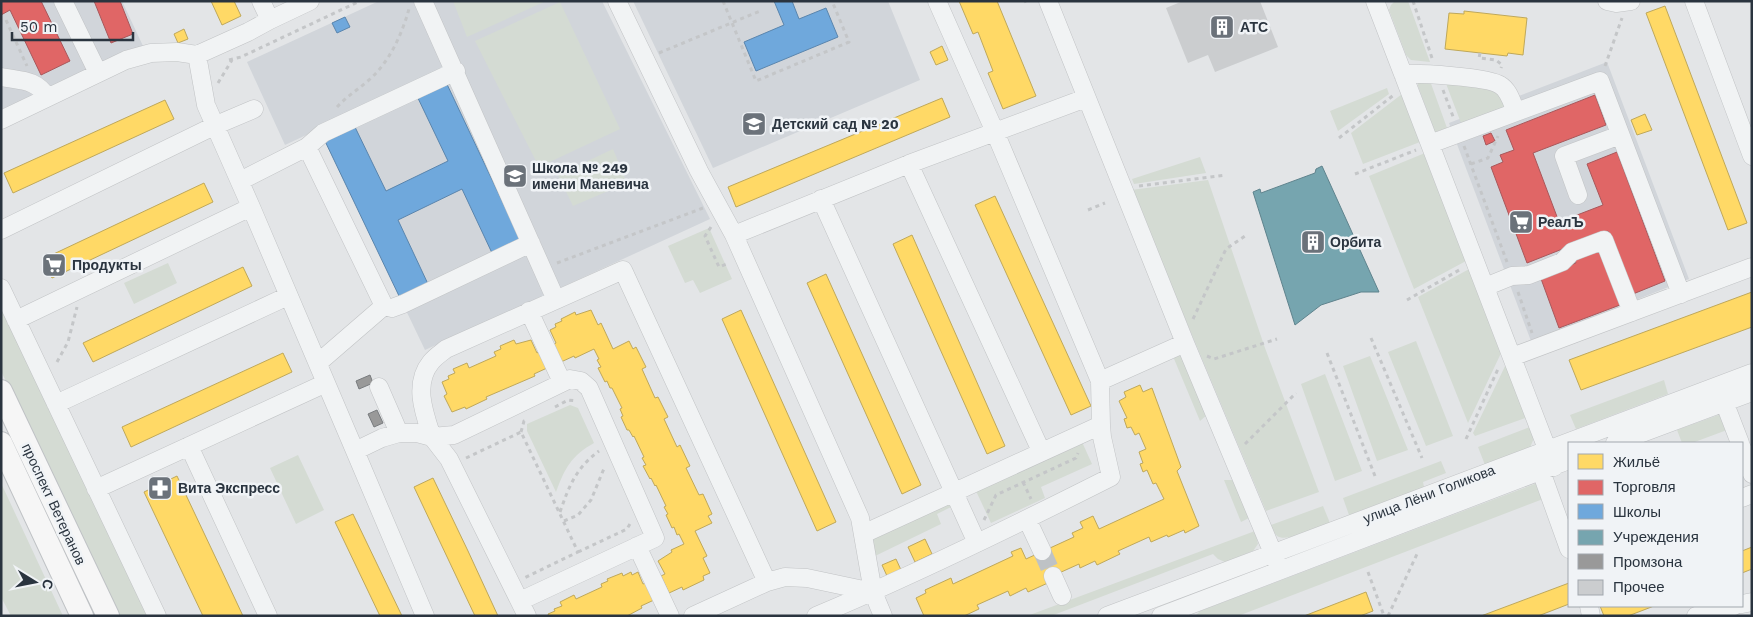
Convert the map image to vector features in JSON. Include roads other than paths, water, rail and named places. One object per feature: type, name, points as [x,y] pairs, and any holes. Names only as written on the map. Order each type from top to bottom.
[{"type":"main road","name":"проспект Ветеранов","points":[[1,391],[108,616]]},
{"type":"main road","name":"проспект Ветеранов","points":[[1,443],[82,616]]},
{"type":"street","points":[[63,1],[98,73]]},
{"type":"street","points":[[261,1],[270,20]]},
{"type":"street","points":[[1,120],[41,91],[98,73],[126,60],[151,53],[177,52],[197,55],[310,1]]},
{"type":"street","points":[[617,1],[734,235],[860,518],[873,592],[883,616]]},
{"type":"street","points":[[816,616],[873,592],[976,541],[1032,517],[1111,478],[1102,437],[1095,427],[1100,381],[937,1]]},
{"type":"street","points":[[1048,1],[1086,98],[1123,171],[1187,348],[1280,570]]},
{"type":"street","points":[[1607,1],[1629,2]]},
{"type":"street","points":[[1694,1],[1752,156]]},
{"type":"street","points":[[1376,2],[1510,353],[1541,452],[1555,466],[1568,543]]},
{"type":"street","points":[[416,4],[456,72],[556,300]]},
{"type":"street","points":[[197,55],[206,105],[214,126],[240,181],[425,616]]},
{"type":"street","points":[[240,181],[307,147],[323,133],[456,72]]},
{"type":"street","points":[[1405,80],[1418,73],[1486,80],[1499,84],[1506,89],[1516,112]]},
{"type":"street","points":[[1,77],[41,91]]},
{"type":"street","points":[[1430,144],[1600,81],[1681,294]]},
{"type":"street","points":[[734,235],[909,164],[1086,98]]},
{"type":"street","points":[[1,230],[214,126],[254,109]]},
{"type":"street","points":[[1578,195],[1564,156],[1620,135]]},
{"type":"street","points":[[307,147],[384,306]]},
{"type":"street","points":[[909,164],[1041,451]]},
{"type":"street","points":[[821,199],[976,541]]},
{"type":"street","points":[[16,320],[251,207]]},
{"type":"street","points":[[1485,287],[1512,276],[1529,275],[1562,262],[1572,252],[1604,240],[1632,312]]},
{"type":"street","points":[[384,306],[392,308],[403,304],[531,243]]},
{"type":"street","points":[[1510,353],[1534,348],[1752,268]]},
{"type":"street","points":[[355,452],[382,438],[399,433],[417,433],[432,437],[454,434],[562,382],[570,379],[581,381],[589,388],[655,538],[523,608],[452,464],[432,437],[421,398],[421,378],[431,361],[446,349],[623,270],[767,582]]},
{"type":"street","points":[[1,288],[157,616]]},
{"type":"street","points":[[56,404],[288,296]]},
{"type":"street","points":[[318,363],[384,306]]},
{"type":"street","points":[[529,312],[562,382]]},
{"type":"street","points":[[1100,381],[1187,348]]},
{"type":"street","name":"улица Лёни Голикова","points":[[1617,442],[1721,394],[1752,373]]},
{"type":"street","points":[[96,489],[326,383]]},
{"type":"street","points":[[379,387],[399,433]]},
{"type":"street","name":"улица Лёни Голикова","points":[[1572,442],[1721,394],[1752,392]]},
{"type":"street","points":[[1721,394],[1740,442]]},
{"type":"street","points":[[863,534],[1095,427]]},
{"type":"street","name":"улица Лёни Голикова","points":[[1107,616],[1568,443]]},
{"type":"street","points":[[189,446],[268,616]]},
{"type":"street","points":[[1743,451],[1752,474]]},
{"type":"street","name":"улица Лёни Голикова","points":[[1161,616],[1555,466]]},
{"type":"street","points":[[1480,475],[1486,492]]},
{"type":"street","points":[[1032,517],[1042,551]]},
{"type":"street","points":[[1341,528],[1348,544]]},
{"type":"street","points":[[637,546],[670,616]]},
{"type":"street","points":[[1053,576],[1062,596]]},
{"type":"street","points":[[693,616],[767,582],[785,578],[807,578],[873,592]]},
{"type":"street","points":[[1696,616],[1730,607]]},
{"type":"tunnel","points":[[1042,551],[1053,576]]},
{"type":"place","name":"АТС","points":[[1222,27]]},
{"type":"place","name":"Детский сад № 20","points":[[754,124]]},
{"type":"place","name":"Школа № 249 имени Маневича","points":[[515,176]]},
{"type":"place","name":"РеалЪ","points":[[1521,222]]},
{"type":"place","name":"Орбита","points":[[1313,242]]},
{"type":"place","name":"Продукты","points":[[54,265]]},
{"type":"place","name":"Вита Экспресс","points":[[160,488]]}]
